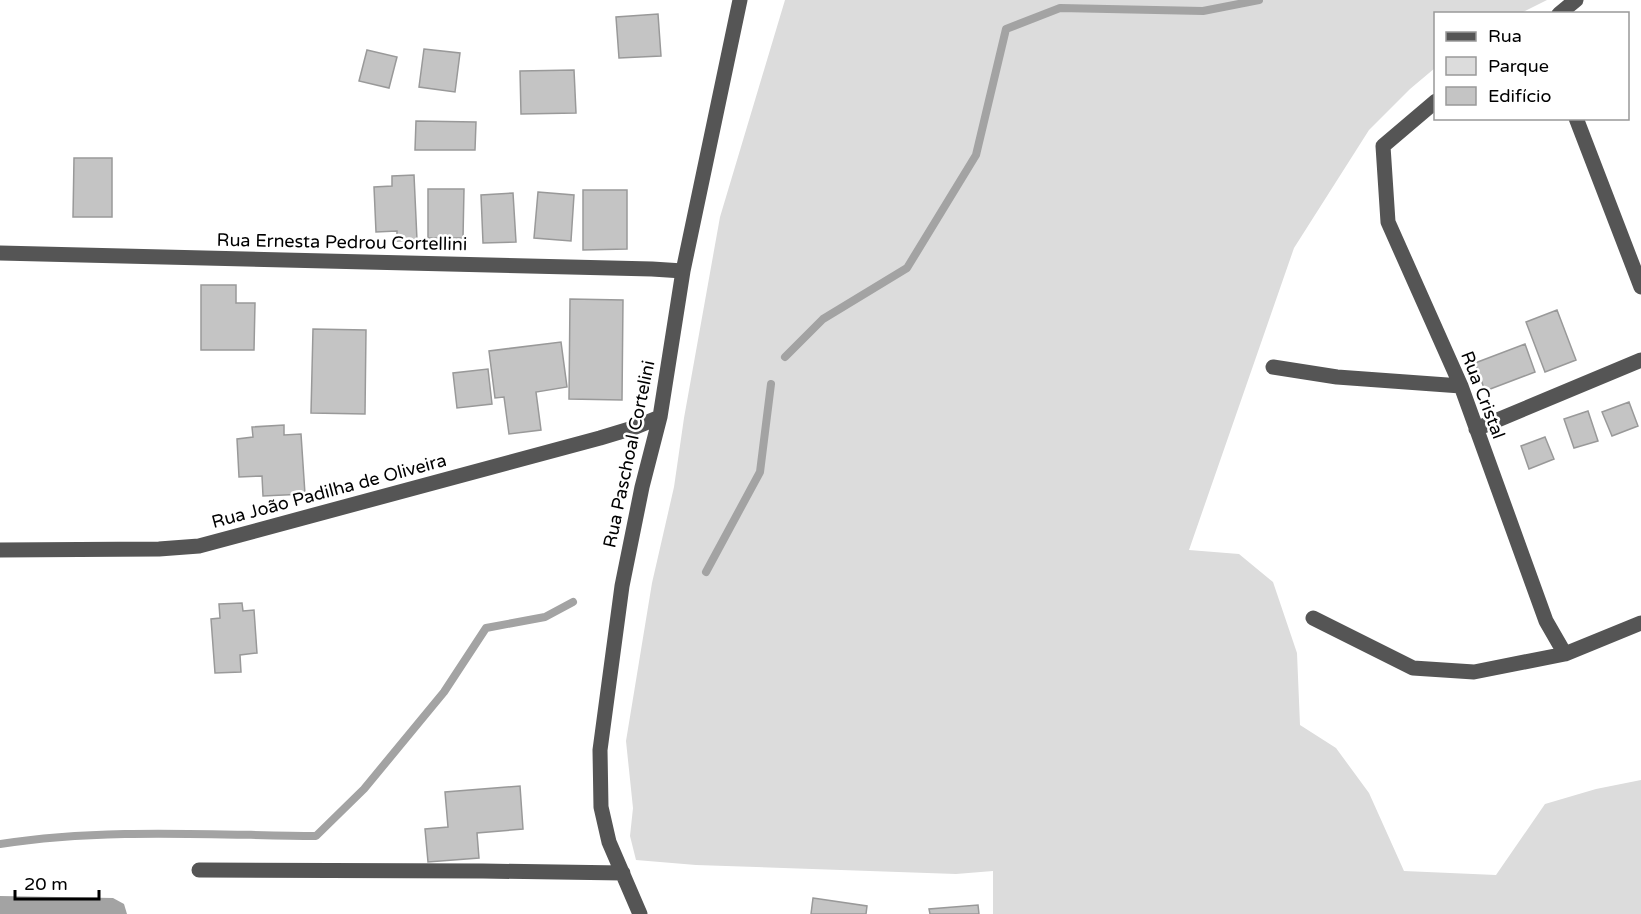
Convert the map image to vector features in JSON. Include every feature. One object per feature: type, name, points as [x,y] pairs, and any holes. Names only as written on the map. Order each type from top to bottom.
[{"type":"street","name":"Rua Paschoal Cortelini","points":[[640,914],[609,842],[601,807],[600,750],[621,586],[660,417],[683,271],[740,0]]},
{"type":"street","points":[[1561,12],[1575,0]]},
{"type":"street","name":"Rua Cristal","points":[[1434,103],[1383,146],[1388,222],[1461,386],[1546,621],[1564,654]]},
{"type":"street","points":[[1577,120],[1641,287]]},
{"type":"street","name":"Rua Ernesta Pedrou Cortellini","points":[[0,253],[683,271]]},
{"type":"street","points":[[1476,429],[1641,360]]},
{"type":"street","points":[[1273,367],[1337,377],[1461,386]]},
{"type":"street","name":"Rua João Padilha de Oliveira","points":[[0,550],[159,549],[199,546],[600,438],[660,417]]},
{"type":"street","points":[[1313,618],[1413,668],[1474,672],[1564,654],[1641,623]]},
{"type":"street","points":[[199,870],[623,873]]},
{"type":"green space","points":[[785,0],[1547,0],[1523,12],[1434,12],[1434,69],[1369,130],[1294,248],[1189,550],[1239,554],[1273,582],[1297,653],[1300,725],[1336,748],[1369,793],[1404,871],[1496,875],[1545,804],[1596,789],[1641,780],[1641,914],[993,914],[993,871],[956,874],[696,865],[636,860],[630,836],[633,808],[626,741],[652,583],[674,487],[720,217]]},
{"type":"shaded area","points":[[0,896],[113,898],[124,904],[127,914],[0,914]]},
{"type":"building","points":[[658,14],[661,56],[619,58],[616,17]]},
{"type":"building","points":[[424,49],[460,53],[455,92],[419,87]]},
{"type":"building","points":[[367,50],[397,57],[389,88],[359,81]]},
{"type":"building","points":[[574,70],[576,113],[521,114],[520,71]]},
{"type":"building","points":[[416,121],[476,122],[475,150],[415,150]]},
{"type":"building","points":[[74,158],[112,158],[112,217],[73,217]]},
{"type":"building","points":[[414,175],[417,240],[397,241],[397,231],[376,232],[374,187],[392,186],[392,176]]},
{"type":"building","points":[[428,189],[464,189],[463,238],[428,238]]},
{"type":"building","points":[[583,190],[627,190],[627,249],[583,250]]},
{"type":"building","points":[[538,192],[574,195],[571,241],[534,238]]},
{"type":"building","points":[[513,193],[516,242],[483,243],[481,195]]},
{"type":"building","points":[[201,285],[236,285],[236,303],[255,303],[254,350],[201,350]]},
{"type":"building","points":[[570,299],[623,300],[622,400],[569,399]]},
{"type":"building","points":[[1557,310],[1576,360],[1545,372],[1526,322]]},
{"type":"building","points":[[313,329],[366,330],[365,414],[311,413]]},
{"type":"building","points":[[561,342],[567,387],[536,392],[541,430],[509,434],[504,397],[495,398],[489,351]]},
{"type":"building","points":[[1525,344],[1535,372],[1485,391],[1475,363]]},
{"type":"building","points":[[488,369],[492,404],[457,408],[453,373]]},
{"type":"building","points":[[1629,402],[1638,426],[1612,436],[1602,412]]},
{"type":"building","points":[[1588,411],[1598,441],[1574,448],[1564,419]]},
{"type":"building","points":[[284,425],[284,435],[301,434],[305,494],[263,496],[262,476],[239,477],[237,439],[253,437],[252,427]]},
{"type":"building","points":[[1545,437],[1554,459],[1529,469],[1521,446]]},
{"type":"building","points":[[242,603],[243,611],[254,610],[257,653],[240,655],[241,672],[215,673],[211,619],[220,618],[219,604]]},
{"type":"building","points":[[520,786],[523,829],[477,833],[479,858],[428,862],[425,829],[448,827],[445,792]]},
{"type":"building","points":[[813,898],[867,906],[866,914],[811,914]]},
{"type":"building","points":[[978,905],[979,914],[930,914],[929,909]]},
{"type":"waterway","points":[[785,357],[823,319],[907,268],[976,155],[1006,29],[1060,8],[1203,11],[1259,0]]},
{"type":"waterway","points":[[706,572],[760,472],[771,384]]},
{"type":"waterway","points":[[0,844],[118,834],[316,836],[364,789],[444,692],[486,628],[545,617],[573,602]]}]
